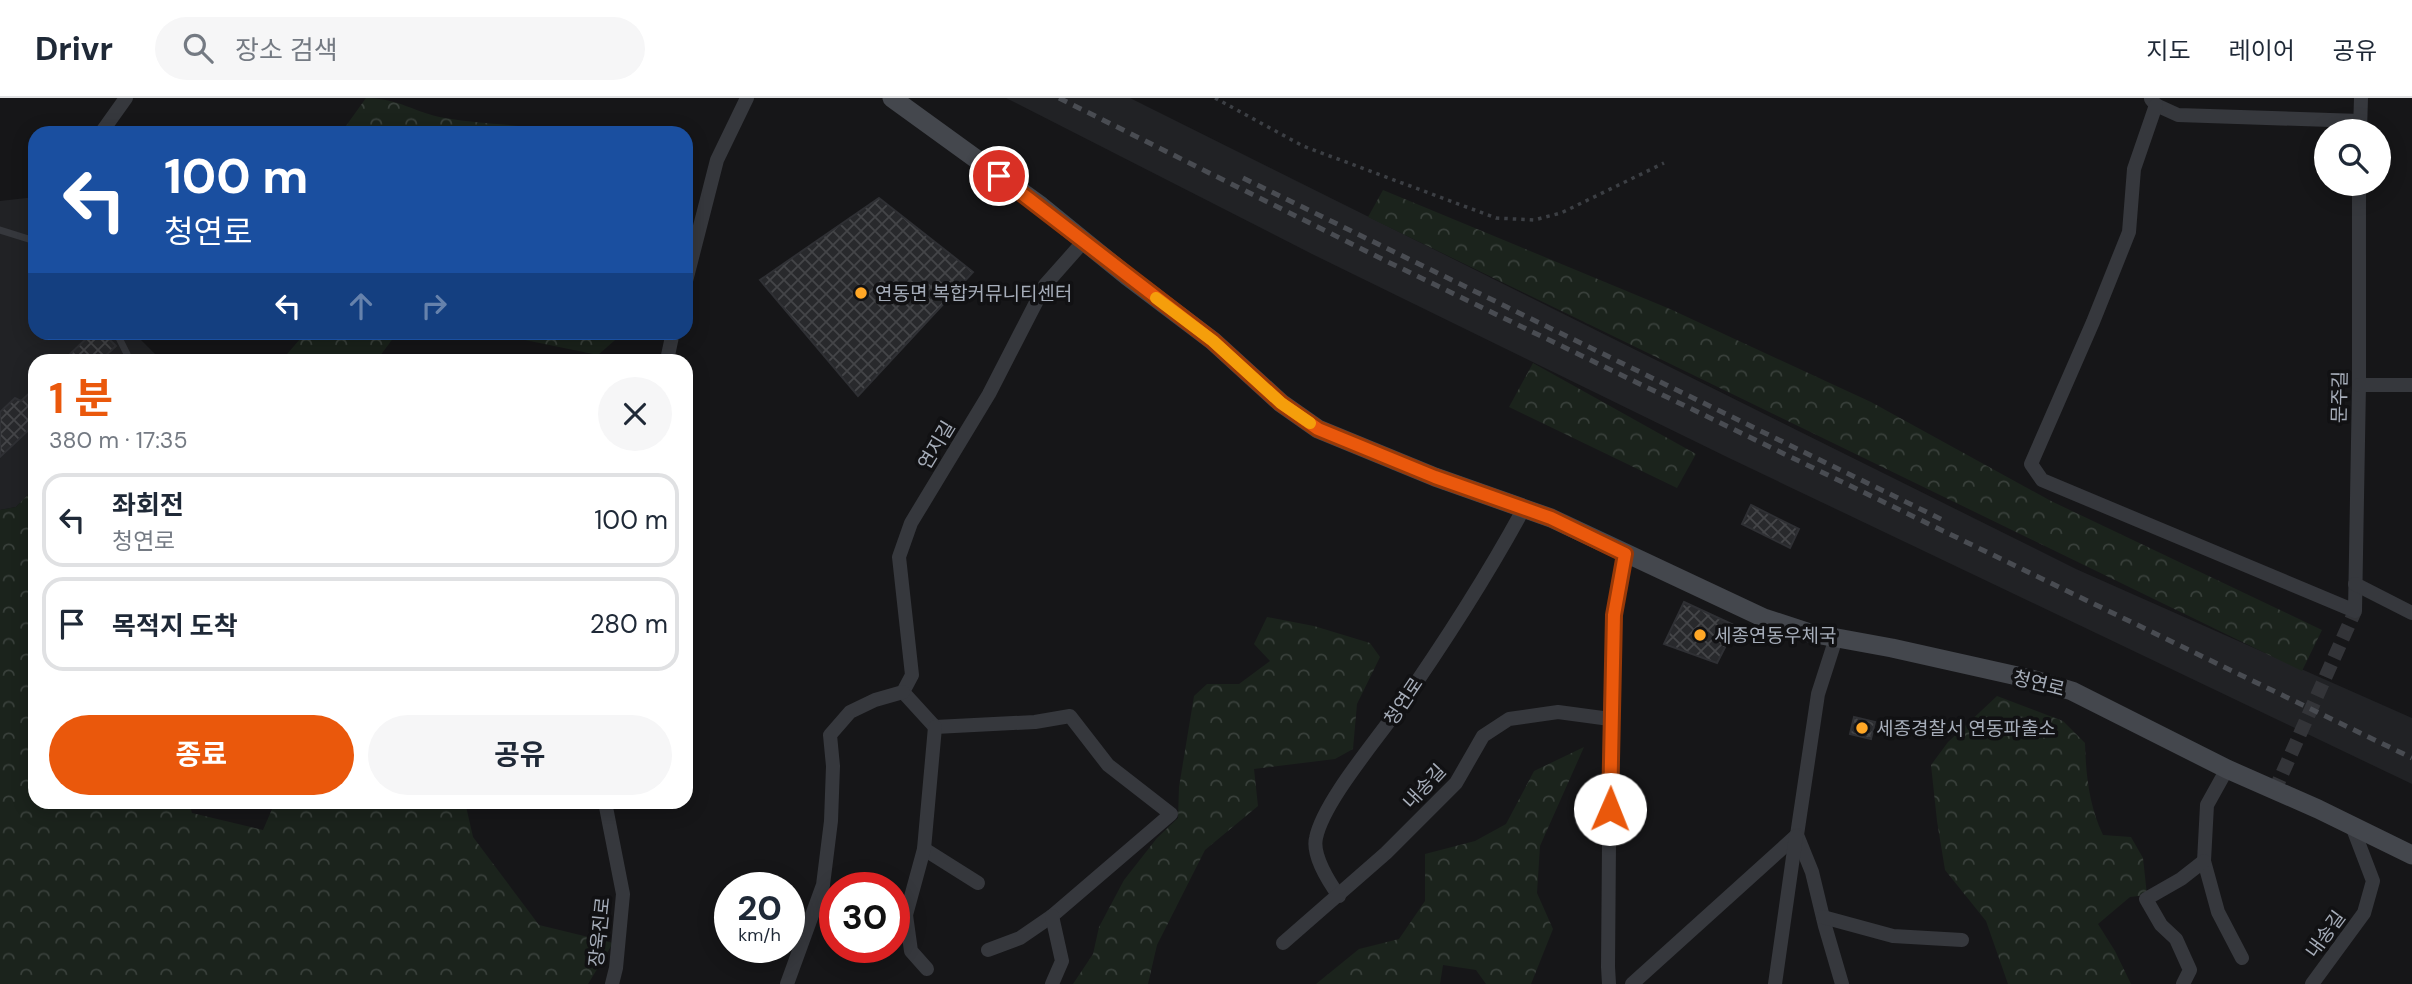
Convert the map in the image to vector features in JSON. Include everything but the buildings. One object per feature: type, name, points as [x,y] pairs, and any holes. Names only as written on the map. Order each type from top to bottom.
[{"type":"main road","name":"청연로","points":[[892,98],[1041,206],[1213,341],[1281,403],[1318,429],[1435,477],[1551,518],[1764,618],[1836,638],[2035,680],[2072,691],[2227,769],[2412,855]]},
{"type":"street","points":[[106,126],[126,98]]},
{"type":"street","points":[[693,254],[717,160],[747,98]]},
{"type":"street","points":[[2360,119],[2361,98]]},
{"type":"street","points":[[2153,101],[2178,115],[2314,123]]},
{"type":"street","name":"문주길","points":[[2153,101],[2134,169],[2129,232],[2031,464],[2042,480],[2355,611],[2359,196]]},
{"type":"street","name":"연지길","points":[[903,692],[912,675],[899,557],[911,523],[989,394],[1045,285],[1084,242]]},
{"type":"street","points":[[2359,385],[2412,385]]},
{"type":"street","name":"청연로","points":[[1339,896],[1324,875],[1315,840],[1327,809],[1398,709],[1494,563],[1524,508]]},
{"type":"street","points":[[1609,984],[1610,719],[1614,615],[1625,554]]},
{"type":"street","points":[[2355,584],[2412,613]]},
{"type":"street","points":[[1775,984],[1807,752],[1818,694],[1836,638]]},
{"type":"street","points":[[787,984],[823,885],[831,821],[833,766],[830,735],[850,712],[875,700],[903,692],[935,727],[924,849],[906,915],[911,951],[927,969]]},
{"type":"street","name":"내송길","points":[[1283,943],[1339,896],[1456,783],[1483,736],[1509,719],[1558,712],[1610,719]]},
{"type":"street","points":[[935,727],[1035,722],[1070,716],[1108,765],[1171,814],[1052,916],[1020,938],[988,950]]},
{"type":"street","points":[[2227,769],[2207,805],[2204,861],[2218,912],[2242,958]]},
{"type":"street","name":"장욱진로","points":[[606,809],[623,894],[612,984]]},
{"type":"street","name":"내송길","points":[[2312,984],[2364,913],[2372,881],[2352,826]]},
{"type":"street","points":[[1797,835],[1812,872],[1842,984]]},
{"type":"street","points":[[1632,984],[1797,835]]},
{"type":"street","points":[[924,849],[978,883]]},
{"type":"street","points":[[2183,984],[2190,970],[2176,939],[2161,925],[2147,899],[2181,879],[2204,861]]},
{"type":"street","points":[[1052,916],[1062,961],[1052,984]]},
{"type":"street","points":[[1823,918],[1893,936],[1962,940]]},
{"type":"lane","points":[[0,230],[28,239]]},
{"type":"lane","points":[[120,340],[127,354]]},
{"type":"path","points":[[1215,98],[1303,146],[1496,218],[1534,220],[1561,213],[1664,163]]},
{"type":"shaded area","points":[[1006,98],[1130,98],[2076,569],[2412,718],[2412,784],[1729,458],[1312,254]]},
{"type":"shaded area","points":[[28,198],[28,340],[141,340],[155,354],[28,354],[28,494],[16,507],[0,510],[0,201]]},
{"type":"green space","points":[[366,98],[388,100],[445,118],[519,126],[346,126]]},
{"type":"green space","points":[[1383,190],[1670,309],[1871,402],[2051,501],[2322,630],[2302,671],[1368,217]]},
{"type":"green space","points":[[299,340],[392,340],[381,354],[287,354]]},
{"type":"green space","points":[[525,340],[615,340],[599,354]]},
{"type":"green space","points":[[1533,363],[1696,454],[1677,488],[1509,407]]},
{"type":"green space","points":[[28,494],[28,809],[191,809],[192,813],[263,830],[272,809],[467,809],[473,837],[539,925],[613,943],[588,984],[0,984],[0,510],[16,507]]},
{"type":"green space","points":[[1267,617],[1314,626],[1370,643],[1380,657],[1357,704],[1353,749],[1335,759],[1254,769],[1258,806],[1205,850],[1157,945],[1148,984],[1073,984],[1093,954],[1099,927],[1124,880],[1157,838],[1178,818],[1179,787],[1194,696],[1207,684],[1239,684],[1270,661],[1254,644]]},
{"type":"green space","points":[[1997,696],[2063,721],[2085,743],[2089,790],[2103,835],[2131,837],[2143,858],[2147,895],[2130,897],[2098,924],[2131,984],[2008,984],[1986,921],[1945,870],[1931,765],[1948,742]]},
{"type":"green space","points":[[1584,747],[1540,846],[1537,893],[1553,929],[1531,984],[1486,984],[1476,970],[1443,965],[1440,984],[1316,984],[1359,949],[1399,939],[1425,901],[1425,854],[1475,841],[1506,824],[1534,771]]},
{"type":"tunnel","points":[[2274,792],[2355,611]]},
{"type":"railway","points":[[1059,98],[1386,261],[2412,758]]},
{"type":"railway","points":[[1243,178],[1947,522]]},
{"type":"slow traffic","points":[[1156,298],[1213,341],[1281,403],[1310,423]]},
{"type":"place","name":"연동면 복합커뮤니티센터","points":[[861,293]]},
{"type":"place","name":"세종연동우체국","points":[[1700,635]]},
{"type":"place","name":"세종경찰서 연동파출소","points":[[1862,728]]},
{"type":"route","points":[[999,176],[1213,341],[1281,403],[1318,429],[1435,477],[1551,518],[1625,554],[1614,615],[1610,809]]}]
